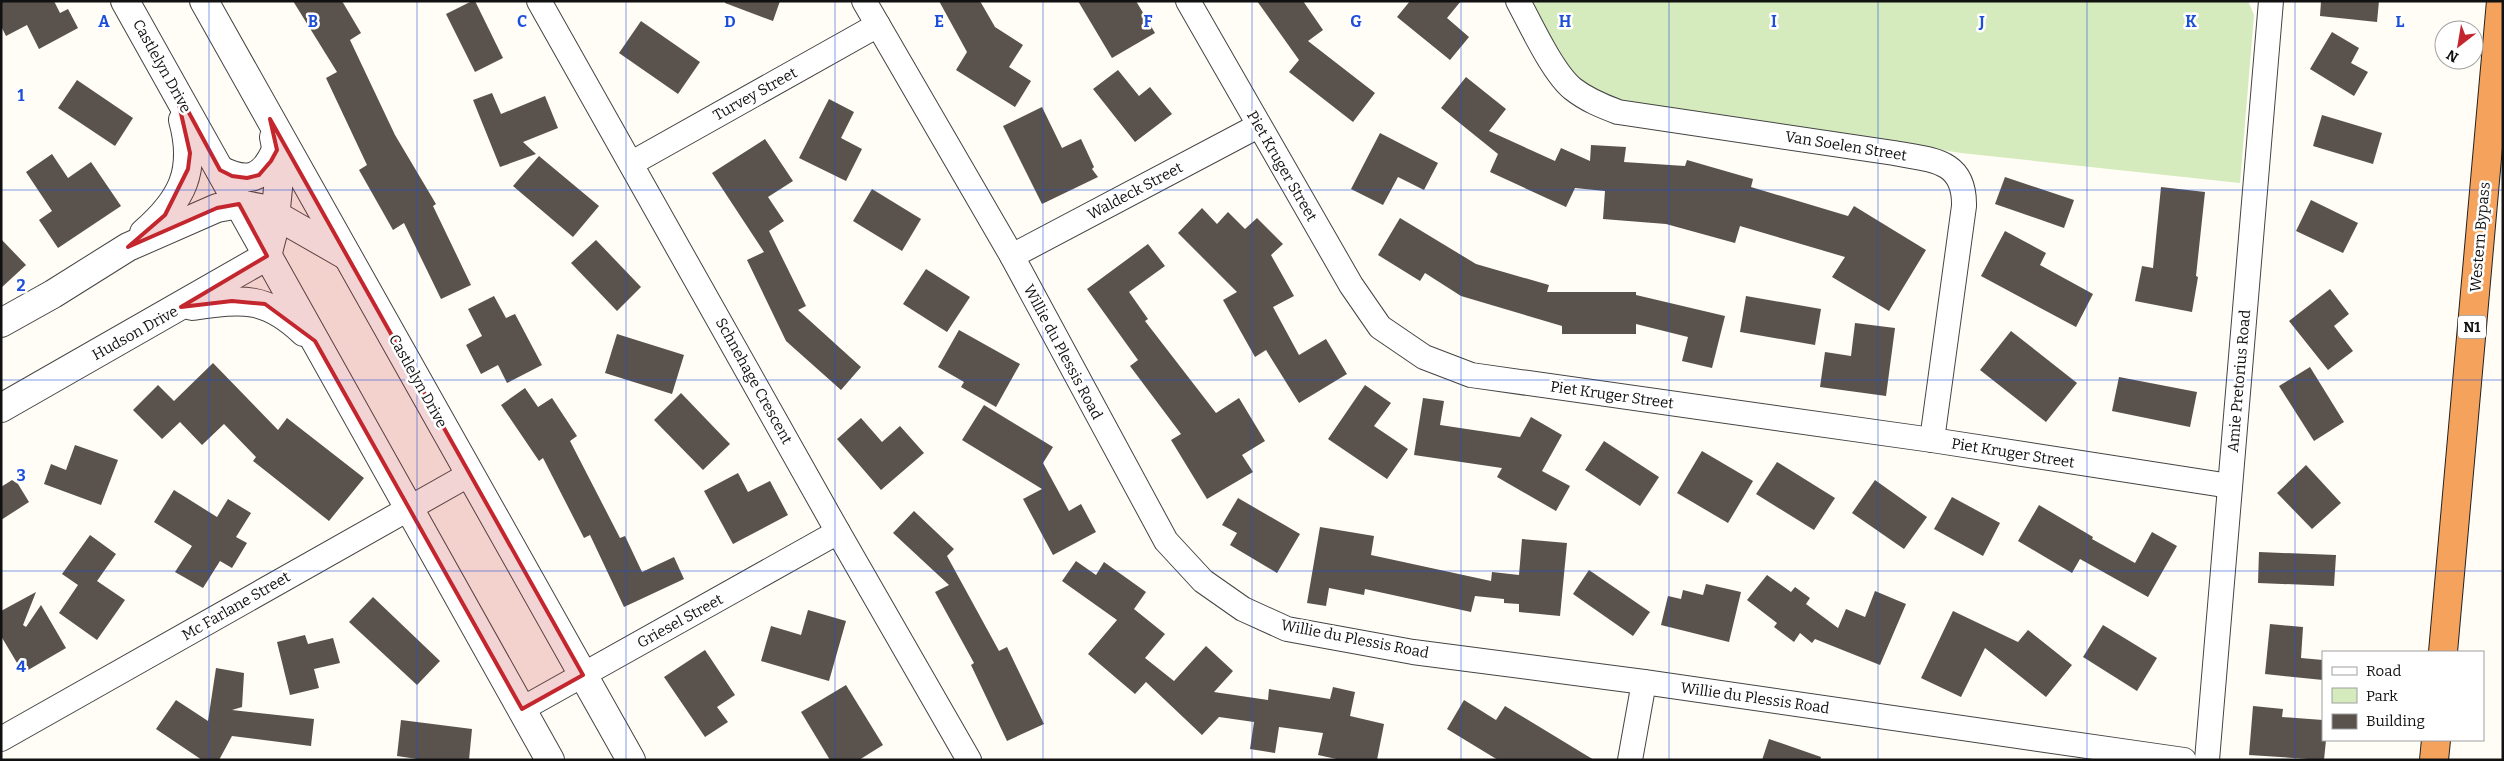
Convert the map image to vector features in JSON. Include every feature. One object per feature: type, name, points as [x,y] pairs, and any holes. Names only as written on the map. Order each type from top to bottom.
[{"type":"highway","name":"Western Bypass","points":[[2443,651],[2501,1]]},
{"type":"highway","points":[[2434,760],[2436,741]]},
{"type":"street","name":"Castlelyn Drive","points":[[125,1],[550,760]]},
{"type":"street","name":"Castlelyn Drive","points":[[204,1],[631,760]]},
{"type":"street","name":"Schnehage Crescent","points":[[539,1],[632,163],[838,532],[969,760]]},
{"type":"street","name":"Willie du Plessis Road","points":[[864,1],[1012,256],[1166,541],[1203,581],[1243,609],[1287,629],[1403,650],[1644,682],[2184,760]]},
{"type":"street","name":"Piet Kruger Street","points":[[1188,1],[1258,126],[1351,285],[1380,327],[1424,358],[1471,375],[1932,440],[2230,486]]},
{"type":"street","name":"Van Soelen Street","points":[[1518,1],[1553,62],[1572,88],[1593,103],[1618,112],[1894,153],[1935,161],[1956,172],[1964,192],[1964,206],[1932,440]]},
{"type":"street","name":"Amie Pretorius Road","points":[[2207,760],[2270,1]]},
{"type":"street","name":"Turvey Street","points":[[632,163],[878,26]]},
{"type":"street","points":[[128,248],[165,215],[176,198],[188,169],[190,152],[174,87]]},
{"type":"street","points":[[267,256],[276,214],[280,168],[270,119]]},
{"type":"street","name":"Waldeck Street","points":[[1012,256],[1258,126]]},
{"type":"street","points":[[220,170],[232,176],[246,178],[258,175],[271,161],[276,150]]},
{"type":"street","points":[[1,323],[128,248],[217,208],[239,204],[276,214],[348,256]]},
{"type":"street","name":"Hudson Drive","points":[[1,408],[181,307],[267,256]]},
{"type":"street","points":[[181,307],[232,301],[265,304],[296,323],[315,342]]},
{"type":"street","name":"Mc Farlane Street","points":[[1,739],[470,474]]},
{"type":"street","name":"Griesel Street","points":[[522,709],[838,532]]},
{"type":"street","points":[[1630,760],[1644,682]]},
{"type":"highlighted area","points":[[175,87],[220,170],[232,176],[247,178],[259,175],[271,161],[277,150],[270,119],[583,675],[522,709],[315,341],[265,304],[232,301],[181,307],[267,256],[239,204],[217,208],[128,247],[165,215],[188,169],[190,153]]},
{"type":"green space","points":[[1530,1],[2248,1],[2254,15],[2240,183],[1961,153],[1619,100],[1594,91],[1576,78]]},
{"type":"building","points":[[1,1],[54,1],[60,13],[68,9],[78,28],[39,49],[27,25],[6,36],[1,26]]},
{"type":"building","points":[[293,1],[342,1],[361,33],[350,40],[395,135],[436,204],[433,206],[471,285],[441,299],[404,223],[393,230],[359,170],[367,165],[326,78],[337,72]]},
{"type":"building","points":[[475,1],[503,58],[475,72],[446,14]]},
{"type":"building","points":[[725,1],[780,1],[773,21],[725,3]]},
{"type":"building","points":[[939,1],[980,1],[995,27],[1023,45],[1009,67],[1031,81],[1015,107],[956,70],[967,52]]},
{"type":"building","points":[[1078,1],[1136,1],[1155,33],[1112,58]]},
{"type":"building","points":[[1257,1],[1303,1],[1323,30],[1308,41],[1375,93],[1353,122],[1289,72],[1299,60]]},
{"type":"building","points":[[1410,1],[1461,1],[1447,18],[1469,37],[1450,60],[1397,17]]},
{"type":"building","points":[[2321,1],[2379,1],[2377,22],[2320,16]]},
{"type":"building","points":[[641,21],[700,62],[678,94],[619,53]]},
{"type":"building","points":[[2332,32],[2359,48],[2351,63],[2368,72],[2354,96],[2310,69]]},
{"type":"building","points":[[1118,70],[1139,96],[1150,87],[1172,114],[1135,142],[1093,89]]},
{"type":"building","points":[[1466,77],[1506,109],[1489,131],[1555,161],[1561,148],[1590,161],[1591,145],[1626,147],[1624,162],[1685,166],[1687,160],[1753,179],[1751,187],[1848,216],[1854,206],[1926,250],[1889,311],[1832,277],[1845,257],[1740,226],[1735,243],[1666,224],[1603,219],[1605,191],[1575,188],[1566,207],[1490,172],[1498,154],[1441,108]]},
{"type":"building","points":[[77,80],[133,118],[115,146],[58,108]]},
{"type":"building","points":[[492,93],[501,114],[545,96],[558,128],[523,142],[536,154],[500,167],[473,100]]},
{"type":"building","points":[[829,99],[854,112],[841,138],[862,149],[846,181],[799,158]]},
{"type":"building","points":[[1042,107],[1062,148],[1081,139],[1094,167],[1092,169],[1098,177],[1042,204],[1003,126]]},
{"type":"building","points":[[2322,115],[2382,133],[2373,164],[2313,146]]},
{"type":"building","points":[[1380,133],[1438,163],[1424,190],[1398,177],[1383,205],[1351,189]]},
{"type":"building","points":[[765,139],[793,181],[768,197],[784,221],[769,231],[806,306],[798,310],[861,367],[841,390],[786,341],[747,260],[764,252],[712,173]]},
{"type":"building","points":[[52,154],[68,178],[91,162],[121,206],[58,248],[39,220],[52,211],[26,172]]},
{"type":"building","points":[[539,156],[599,206],[573,237],[513,186]]},
{"type":"building","points":[[2005,177],[2074,200],[2064,228],[1995,204]]},
{"type":"building","points":[[2161,187],[2205,192],[2196,276],[2198,277],[2192,312],[2135,301],[2142,266],[2153,268]]},
{"type":"building","points":[[872,189],[921,219],[902,251],[853,221]]},
{"type":"building","points":[[2311,200],[2358,223],[2343,253],[2296,231]]},
{"type":"building","points":[[1202,208],[1217,224],[1228,212],[1245,229],[1257,218],[1283,244],[1271,255],[1294,296],[1273,307],[1299,355],[1326,339],[1347,374],[1299,403],[1266,350],[1255,357],[1223,300],[1237,292],[1178,233]]},
{"type":"building","points":[[1400,218],[1476,264],[1549,285],[1547,292],[1636,292],[1636,295],[1725,316],[1712,368],[1682,361],[1688,337],[1636,324],[1636,334],[1562,334],[1562,326],[1461,296],[1425,273],[1420,281],[1378,255]]},
{"type":"building","points":[[2005,231],[2046,253],[2040,265],[2093,294],[2076,327],[1981,276]]},
{"type":"building","points":[[1,239],[26,265],[1,288]]},
{"type":"building","points":[[596,240],[641,287],[617,311],[571,263]]},
{"type":"building","points":[[1148,244],[1165,266],[1129,292],[1148,319],[1145,321],[1216,413],[1239,398],[1265,441],[1242,455],[1253,472],[1207,499],[1171,440],[1181,434],[1130,366],[1138,360],[1087,289]]},
{"type":"building","points":[[926,269],[970,297],[947,332],[903,304]]},
{"type":"building","points":[[2330,289],[2349,314],[2334,326],[2353,351],[2328,370],[2289,321]]},
{"type":"building","points":[[494,296],[506,318],[515,314],[542,365],[507,383],[498,365],[481,374],[466,345],[482,336],[468,309]]},
{"type":"building","points":[[1746,296],[1821,309],[1815,345],[1740,332]]},
{"type":"building","points":[[1855,323],[1895,328],[1886,396],[1820,387],[1825,352],[1851,356]]},
{"type":"building","points":[[959,330],[1020,364],[996,407],[961,387],[964,382],[938,367]]},
{"type":"building","points":[[2011,331],[2077,383],[2046,422],[1980,370]]},
{"type":"building","points":[[617,334],[684,355],[672,394],[605,373]]},
{"type":"building","points":[[213,363],[278,430],[287,418],[364,478],[329,521],[253,461],[256,457],[224,424],[202,445],[180,422],[162,439],[133,410],[158,385],[174,401]]},
{"type":"building","points":[[2310,367],[2344,422],[2314,441],[2279,386]]},
{"type":"building","points":[[2119,377],[2197,392],[2190,427],[2112,411]]},
{"type":"building","points":[[1365,385],[1391,403],[1374,426],[1408,449],[1387,479],[1328,439]]},
{"type":"building","points":[[525,388],[538,407],[552,398],[577,436],[570,441],[620,538],[625,536],[642,572],[674,557],[684,579],[624,607],[590,535],[584,538],[543,458],[539,461],[501,405]]},
{"type":"building","points":[[681,393],[730,444],[703,470],[654,420]]},
{"type":"building","points":[[1423,398],[1444,401],[1440,425],[1520,437],[1531,417],[1562,435],[1542,471],[1570,486],[1556,511],[1497,477],[1502,468],[1414,455]]},
{"type":"building","points":[[984,405],[1053,447],[1043,463],[1069,511],[1081,504],[1096,532],[1053,555],[1023,499],[1042,489],[962,440]]},
{"type":"building","points":[[861,418],[882,442],[900,426],[924,453],[881,490],[837,439]]},
{"type":"building","points":[[1604,441],[1659,477],[1640,506],[1585,470]]},
{"type":"building","points":[[75,445],[118,460],[101,505],[44,484],[51,464],[66,470]]},
{"type":"building","points":[[1702,451],[1753,481],[1728,523],[1677,493]]},
{"type":"building","points":[[1777,462],[1835,498],[1814,530],[1756,494]]},
{"type":"building","points":[[2306,465],[2341,503],[2312,529],[2277,493]]},
{"type":"building","points":[[738,473],[748,492],[770,481],[788,515],[733,544],[704,491]]},
{"type":"building","points":[[12,480],[18,484],[29,502],[1,520],[1,487]]},
{"type":"building","points":[[1875,480],[1927,517],[1904,549],[1852,513]]},
{"type":"building","points":[[174,490],[217,517],[228,499],[251,513],[236,537],[247,543],[232,568],[220,561],[203,588],[175,572],[192,546],[154,522]]},
{"type":"building","points":[[1952,497],[2000,523],[1983,556],[1934,529]]},
{"type":"building","points":[[1238,498],[1300,534],[1277,573],[1230,545],[1237,533],[1222,525]]},
{"type":"building","points":[[2039,505],[2093,537],[2092,539],[2135,563],[2152,532],[2177,546],[2148,597],[2080,559],[2072,573],[2018,541]]},
{"type":"building","points":[[914,511],[954,549],[947,556],[999,651],[1007,647],[1044,724],[1007,741],[971,665],[974,663],[935,592],[949,585],[893,533]]},
{"type":"building","points":[[1320,527],[1374,536],[1371,555],[1491,581],[1492,572],[1519,575],[1522,539],[1567,543],[1560,616],[1519,612],[1519,604],[1504,603],[1504,599],[1475,596],[1471,612],[1365,589],[1364,595],[1329,588],[1326,606],[1307,603]]},
{"type":"building","points":[[90,535],[116,554],[97,581],[125,600],[97,640],[59,613],[78,585],[62,574]]},
{"type":"building","points":[[2259,552],[2336,555],[2334,586],[2258,583]]},
{"type":"building","points":[[1076,561],[1096,575],[1104,562],[1146,592],[1134,609],[1165,634],[1145,658],[1174,681],[1206,646],[1233,671],[1214,692],[1268,700],[1269,689],[1330,699],[1333,687],[1355,692],[1350,716],[1384,724],[1377,760],[1341,760],[1318,755],[1323,733],[1279,727],[1275,753],[1250,749],[1254,722],[1219,717],[1202,735],[1146,682],[1135,694],[1088,654],[1117,620],[1062,581]]},
{"type":"building","points":[[1589,570],[1650,612],[1633,636],[1573,594]]},
{"type":"building","points":[[1767,575],[1791,592],[1795,587],[1810,598],[1806,604],[1838,628],[1846,609],[1865,617],[1875,591],[1906,604],[1880,665],[1815,639],[1812,643],[1800,633],[1794,642],[1774,627],[1777,623],[1747,600]]},
{"type":"building","points":[[1706,584],[1741,592],[1729,642],[1661,625],[1668,596],[1681,599],[1683,590],[1703,595]]},
{"type":"building","points":[[36,592],[23,625],[26,627],[41,605],[66,648],[23,673],[1,636],[1,611]]},
{"type":"building","points":[[373,597],[440,661],[417,685],[349,622]]},
{"type":"building","points":[[808,610],[846,621],[829,681],[761,661],[771,626],[801,635]]},
{"type":"building","points":[[1953,611],[2018,642],[2028,630],[2072,665],[2046,697],[1985,648],[1961,697],[1921,678]]},
{"type":"building","points":[[2270,624],[2303,627],[2301,658],[2322,660],[2322,680],[2265,674]]},
{"type":"building","points":[[2103,625],[2157,658],[2137,691],[2083,657]]},
{"type":"building","points":[[305,635],[308,644],[333,638],[340,663],[314,669],[319,688],[290,695],[277,642]]},
{"type":"building","points":[[705,650],[735,695],[717,707],[728,722],[705,737],[664,677]]},
{"type":"building","points":[[216,668],[244,673],[242,707],[232,710],[314,719],[311,746],[232,736],[219,760],[202,760],[156,729],[176,700],[208,721]]},
{"type":"building","points":[[846,685],[883,745],[859,760],[830,760],[801,712]]},
{"type":"building","points":[[1464,700],[1496,720],[1505,706],[1594,760],[1498,760],[1447,729]]},
{"type":"building","points":[[2253,706],[2283,709],[2282,717],[2322,720],[2322,741],[2326,741],[2324,760],[2249,755]]},
{"type":"building","points":[[401,720],[472,729],[469,760],[424,760],[397,756]]},
{"type":"building","points":[[1769,739],[1821,757],[1820,760],[1762,760]]}]
